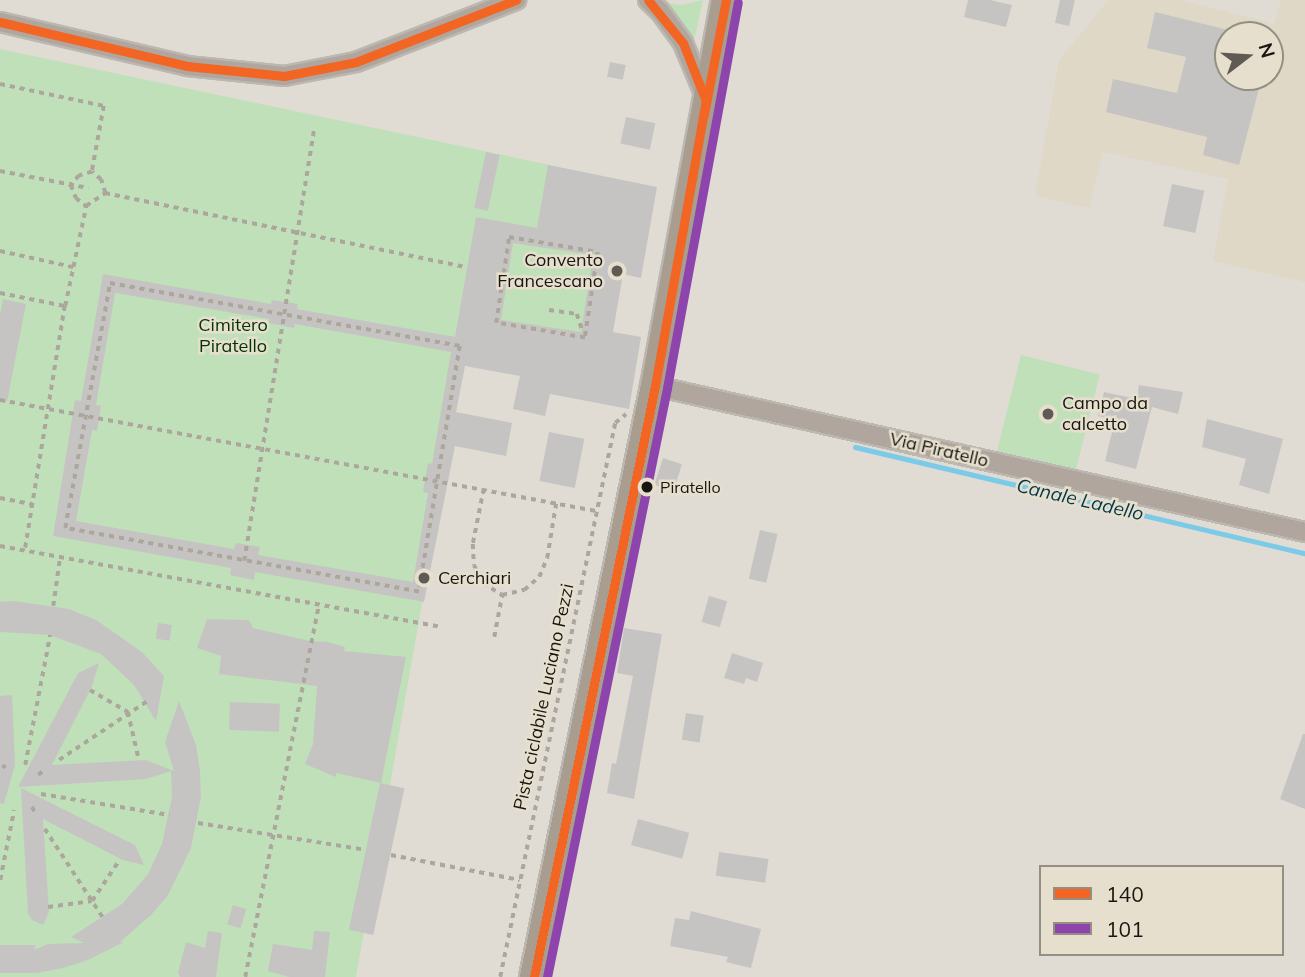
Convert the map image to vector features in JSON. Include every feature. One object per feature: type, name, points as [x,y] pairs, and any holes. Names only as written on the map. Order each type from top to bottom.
[{"type":"main road","points":[[534,977],[655,386],[726,0]]},
{"type":"street","points":[[0,22],[187,66],[284,76],[356,62],[516,0]]},
{"type":"street","points":[[648,0],[660,10],[683,43],[706,100]]},
{"type":"street","name":"Via Piratello","points":[[655,386],[1305,532]]},
{"type":"path","points":[[0,84],[104,106],[92,172]]},
{"type":"path","points":[[244,561],[314,129]]},
{"type":"path","points":[[0,171],[88,188]]},
{"type":"path","points":[[71,185],[79,176],[92,172]]},
{"type":"path","points":[[92,172],[101,180],[105,193]]},
{"type":"path","points":[[71,185],[76,198],[86,206]]},
{"type":"path","points":[[25,550],[65,306],[86,206],[105,193],[467,267]]},
{"type":"path","points":[[549,310],[577,314],[585,338],[496,323],[509,237],[598,252],[584,329]]},
{"type":"path","points":[[0,251],[73,267]]},
{"type":"path","points":[[110,283],[460,346],[419,592],[65,528],[85,416],[110,283]]},
{"type":"path","points":[[0,293],[65,306]]},
{"type":"path","points":[[0,400],[596,511]]},
{"type":"path","name":"Pista ciclabile Luciano Pezzi","points":[[500,977],[615,423]]},
{"type":"path","points":[[484,489],[473,544],[474,565],[483,583],[502,595],[524,590],[539,577],[547,558],[556,503]]},
{"type":"path","points":[[0,498],[32,504]]},
{"type":"path","points":[[0,546],[442,627]]},
{"type":"path","points":[[53,606],[60,557]]},
{"type":"path","points":[[494,637],[502,595]]},
{"type":"path","points":[[245,977],[319,604]]},
{"type":"path","points":[[24,765],[50,635]]},
{"type":"path","points":[[90,690],[128,712],[139,760]]},
{"type":"path","points":[[59,760],[146,702]]},
{"type":"path","points":[[37,775],[43,771]]},
{"type":"path","points":[[41,794],[169,815]]},
{"type":"path","points":[[32,807],[35,812]]},
{"type":"path","points":[[0,880],[14,810]]},
{"type":"path","points":[[198,823],[366,850]]},
{"type":"path","points":[[45,829],[104,919]]},
{"type":"path","points":[[391,855],[520,880]]},
{"type":"path","points":[[48,907],[92,901],[120,859]]},
{"type":"shaded area","points":[[1109,0],[1180,0],[1262,21],[1214,21],[1214,91],[1284,91],[1284,21],[1275,21],[1281,0],[1305,0],[1305,282],[1213,261],[1228,179],[1103,152],[1089,208],[1035,196],[1059,60]]},
{"type":"green space","points":[[703,0],[692,50],[658,2],[681,5]]},
{"type":"green space","name":"Cimitero Piratello","points":[[0,49],[621,180],[593,353],[470,332],[356,977],[0,977]]},
{"type":"green space","name":"Campo da calcetto","points":[[1021,355],[1100,375],[1075,473],[997,453]]},
{"type":"building","points":[[968,0],[990,0],[1012,5],[1006,27],[964,17]]},
{"type":"building","points":[[1060,0],[1075,0],[1069,26],[1055,23]]},
{"type":"building","points":[[1155,12],[1214,27],[1214,91],[1258,91],[1239,165],[1203,155],[1207,137],[1106,112],[1113,79],[1177,93],[1186,57],[1147,48]]},
{"type":"building","points":[[610,62],[626,65],[623,80],[607,77]]},
{"type":"building","points":[[626,117],[655,123],[650,150],[620,143]]},
{"type":"building","points":[[486,152],[500,155],[488,211],[474,208]]},
{"type":"building","points":[[548,165],[657,187],[641,278],[623,274],[613,332],[641,337],[629,409],[550,394],[545,416],[513,409],[520,376],[465,366],[456,412],[512,423],[506,456],[455,446],[424,602],[255,572],[254,580],[230,575],[231,568],[53,536],[75,400],[81,401],[103,274],[271,304],[272,300],[298,304],[297,309],[455,337],[476,217],[537,228]],"holes":[[[513,243],[593,255],[581,332],[501,320]],[[115,293],[269,319],[269,323],[294,328],[295,324],[451,352],[432,464],[428,463],[423,492],[428,493],[413,582],[258,555],[260,547],[236,543],[234,549],[76,521],[92,430],[97,431],[101,406],[96,405]]]},
{"type":"building","points":[[1172,184],[1204,191],[1195,233],[1163,226]]},
{"type":"building","points":[[3,299],[26,304],[7,402],[0,401],[0,315]]},
{"type":"building","points":[[1139,385],[1183,392],[1178,414],[1152,407],[1136,469],[1105,461],[1115,420],[1098,416],[1104,392],[1137,399]]},
{"type":"building","points":[[1207,419],[1283,439],[1269,494],[1239,485],[1246,459],[1202,447]]},
{"type":"building","points":[[549,432],[584,439],[575,488],[539,481]]},
{"type":"building","points":[[663,458],[682,464],[673,491],[654,485]]},
{"type":"building","points":[[760,530],[778,534],[766,583],[749,579]]},
{"type":"building","points":[[709,596],[727,601],[720,627],[702,622]]},
{"type":"building","points":[[14,601],[69,609],[96,620],[142,652],[164,676],[156,721],[134,685],[101,654],[50,635],[0,632],[0,602]]},
{"type":"building","points":[[207,619],[249,620],[253,628],[310,641],[328,642],[345,647],[344,651],[406,657],[381,783],[336,773],[336,777],[305,764],[313,744],[317,686],[219,674],[221,656],[197,648]]},
{"type":"building","points":[[158,623],[172,625],[170,641],[156,639]]},
{"type":"building","points":[[624,628],[662,634],[634,799],[607,793],[612,763],[616,764],[633,676],[617,673]]},
{"type":"building","points":[[732,653],[763,663],[757,682],[746,678],[744,684],[724,678]]},
{"type":"building","points":[[99,663],[92,686],[52,765],[145,760],[174,771],[165,742],[179,701],[196,745],[200,771],[201,797],[191,848],[168,895],[151,915],[120,942],[124,942],[88,960],[63,968],[37,973],[0,973],[0,945],[36,945],[34,950],[48,944],[84,943],[71,937],[122,904],[148,874],[162,844],[172,797],[171,771],[146,779],[18,787],[78,673]]},
{"type":"building","points":[[12,695],[15,765],[4,804],[0,803],[0,696]]},
{"type":"building","points":[[230,702],[280,704],[279,732],[229,730]]},
{"type":"building","points":[[686,713],[704,716],[700,742],[682,740]]},
{"type":"building","points":[[1305,734],[1305,809],[1280,799]]},
{"type":"building","points":[[380,783],[404,788],[373,935],[349,930]]},
{"type":"building","points":[[21,788],[135,845],[144,865],[123,860],[43,819],[49,912],[43,925],[32,920],[28,914]]},
{"type":"building","points":[[638,819],[689,833],[682,859],[631,845]]},
{"type":"building","points":[[719,852],[769,859],[765,883],[716,876]]},
{"type":"building","points":[[233,905],[246,909],[241,928],[227,924]]},
{"type":"building","points":[[691,911],[761,929],[751,968],[726,962],[728,957],[670,946],[675,918],[689,920]]},
{"type":"building","points":[[208,931],[222,933],[216,977],[180,977],[178,973],[186,942],[205,948]]},
{"type":"building","points":[[314,931],[330,932],[325,977],[289,977],[268,971],[273,944],[312,950]]},
{"type":"waterway","name":"Canale Ladello","points":[[855,447],[1305,553]]},
{"type":"transit line","name":"140","points":[[0,22],[187,66],[284,76],[356,62],[516,0]]},
{"type":"transit line","name":"140","points":[[534,977],[655,386],[706,101],[683,43],[648,0]]},
{"type":"transit line","name":"140","points":[[704,114],[726,0]]},
{"type":"transit line","name":"101","points":[[547,977],[667,388],[738,2]]},
{"type":"place","name":"Convento Francescano","points":[[617,271]]},
{"type":"place","name":"Campo da calcetto","points":[[1048,414]]},
{"type":"place","name":"Piratello","points":[[647,487]]},
{"type":"place","name":"Cerchiari","points":[[424,578]]}]
